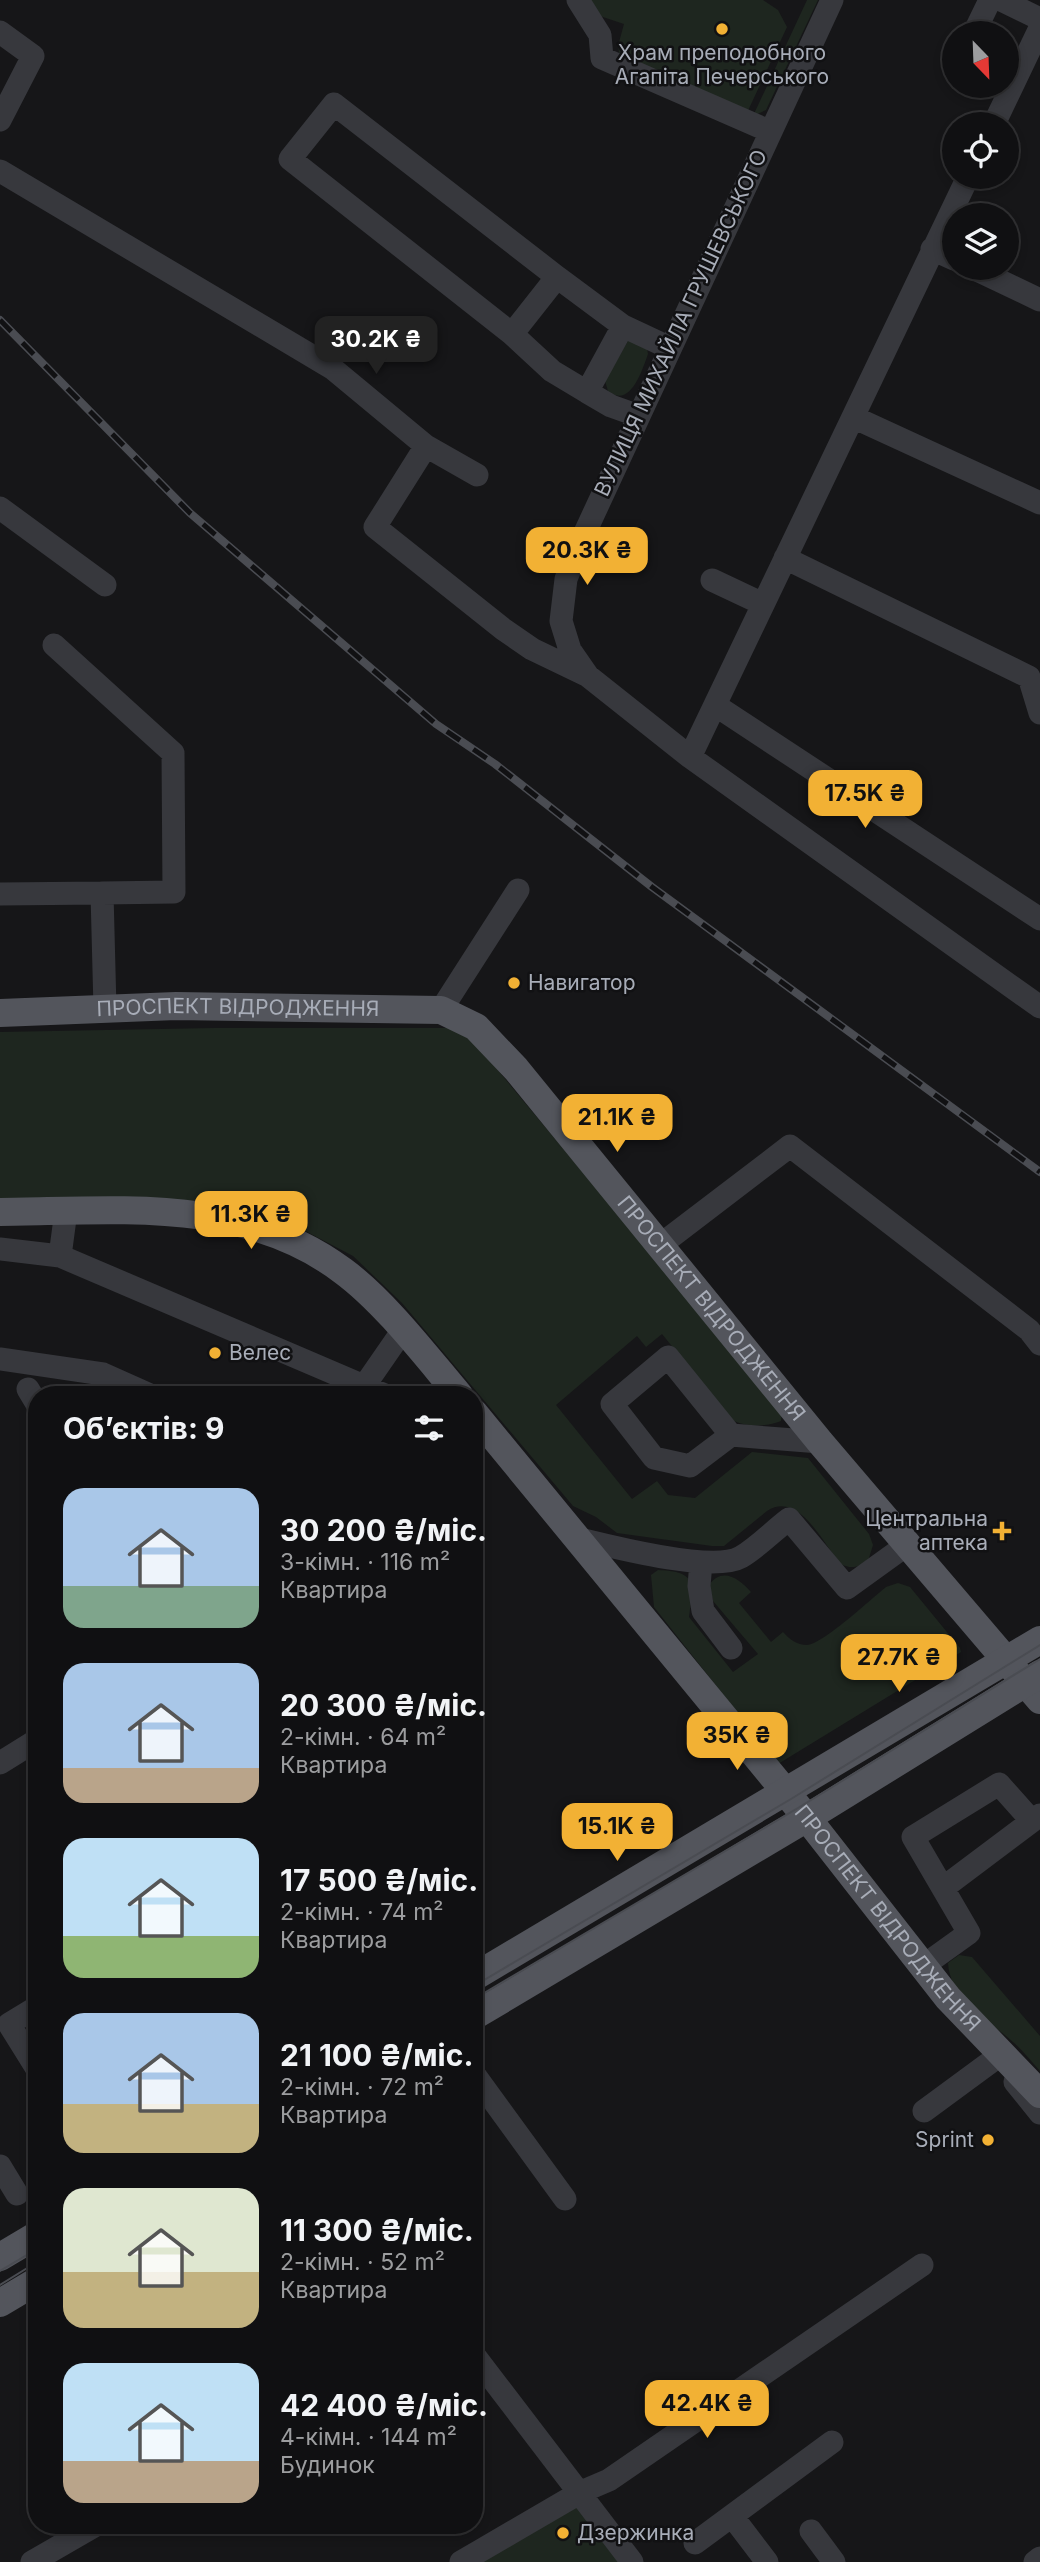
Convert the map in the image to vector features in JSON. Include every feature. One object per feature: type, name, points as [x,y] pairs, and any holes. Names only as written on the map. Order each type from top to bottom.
[{"type":"main road","name":"ПРОСПЕКТ ВІДРОДЖЕННЯ","points":[[0,1013],[176,1006],[441,1010],[476,1027],[508,1061],[820,1441],[1005,1660],[1035,1685]]},
{"type":"main road","points":[[0,1212],[165,1211],[231,1219],[289,1238],[344,1271],[386,1311],[451,1386]]},
{"type":"main road","name":"ПРОСПЕКТ ВІДРОДЖЕННЯ","points":[[483,1424],[807,1818],[948,1998],[1040,2094]]},
{"type":"main road","points":[[483,1972],[1040,1640]]},
{"type":"main road","points":[[483,2011],[1035,1685]]},
{"type":"main road","points":[[0,2257],[28,2240]]},
{"type":"main road","points":[[0,2303],[28,2286]]},
{"type":"street","points":[[578,0],[600,35],[602,58],[769,131]]},
{"type":"street","name":"ВУЛИЦЯ МИХАЙЛА ГРУШЕВСЬКОГО","points":[[832,0],[769,131],[566,579],[561,621],[570,650],[588,676],[690,757],[1040,1007]]},
{"type":"street","points":[[980,21],[990,0]]},
{"type":"street","points":[[1001,0],[1040,19]]},
{"type":"street","points":[[0,33],[33,56],[0,120]]},
{"type":"street","points":[[999,112],[1029,47]]},
{"type":"street","points":[[639,416],[611,406],[552,371],[512,334],[290,159],[334,104],[623,326],[670,348]]},
{"type":"street","points":[[0,171],[332,368],[426,446],[477,475]]},
{"type":"street","points":[[690,757],[962,189]]},
{"type":"street","points":[[932,248],[942,253]]},
{"type":"street","points":[[512,334],[557,277]]},
{"type":"street","points":[[998,280],[1040,300]]},
{"type":"street","points":[[587,392],[623,326]]},
{"type":"street","points":[[853,417],[1040,503]]},
{"type":"street","points":[[426,446],[375,527],[503,629],[532,649],[588,676]]},
{"type":"street","points":[[0,508],[104,585]]},
{"type":"street","points":[[785,558],[1029,677],[1040,713]]},
{"type":"street","points":[[712,580],[763,604]]},
{"type":"street","points":[[0,894],[174,892],[173,753],[54,645]]},
{"type":"street","points":[[715,705],[1040,919]]},
{"type":"street","points":[[441,1010],[518,890]]},
{"type":"street","points":[[102,893],[105,1009]]},
{"type":"street","points":[[659,1246],[790,1146],[1028,1330],[1040,1344]]},
{"type":"street","points":[[60,1256],[66,1212]]},
{"type":"street","points":[[0,1250],[60,1256],[355,1386]]},
{"type":"street","points":[[372,1386],[403,1331]]},
{"type":"street","points":[[731,1435],[668,1357],[612,1404],[654,1458],[691,1466],[731,1435],[820,1441]]},
{"type":"street","points":[[0,1359],[103,1374],[130,1386]]},
{"type":"street","points":[[580,1539],[637,1553],[701,1562],[739,1558],[789,1519],[846,1588],[908,1544]]},
{"type":"street","points":[[701,1562],[699,1586],[703,1611],[731,1648]]},
{"type":"street","points":[[0,1763],[28,1746]]},
{"type":"street","points":[[923,1966],[969,1933],[913,1838],[999,1784],[1035,1817],[943,1888]]},
{"type":"street","points":[[948,1998],[1040,2113]]},
{"type":"street","points":[[28,2009],[4,2016],[28,2055]]},
{"type":"street","points":[[924,2111],[996,2058]]},
{"type":"street","points":[[483,2086],[565,2199]]},
{"type":"street","points":[[0,2166],[17,2194]]},
{"type":"street","points":[[461,2562],[581,2492],[609,2480],[922,2266]]},
{"type":"street","points":[[483,2367],[632,2562]]},
{"type":"street","points":[[695,2543],[832,2442]]},
{"type":"street","points":[[732,2516],[767,2562]]},
{"type":"street","points":[[811,2531],[834,2562]]},
{"type":"street","points":[[32,2562],[80,2534]]},
{"type":"street","points":[[1035,2562],[1040,2558]]},
{"type":"shaded area","points":[[584,0],[763,0],[778,10],[787,27],[746,115],[620,59],[618,46],[624,24],[600,16]]},
{"type":"shaded area","points":[[807,0],[818,0],[766,110],[753,116]]},
{"type":"shaded area","points":[[629,339],[647,349],[648,354],[634,386],[623,395],[616,395],[608,391],[605,381]]},
{"type":"shaded area","points":[[214,1028],[453,1028],[471,1038],[782,1411],[781,1421],[770,1424],[749,1425],[732,1420],[662,1334],[646,1347],[637,1336],[556,1405],[632,1499],[657,1481],[668,1495],[695,1498],[752,1452],[808,1458],[869,1534],[873,1545],[869,1558],[856,1567],[841,1564],[810,1522],[790,1508],[779,1506],[767,1511],[724,1546],[617,1533],[596,1517],[573,1506],[483,1399],[483,1386],[472,1386],[402,1303],[353,1256],[292,1224],[226,1206],[0,1201],[0,1032]]},
{"type":"shaded area","points":[[658,1570],[678,1573],[690,1581],[693,1586],[689,1617],[733,1672],[758,1654],[713,1601],[709,1585],[714,1579],[725,1575],[736,1579],[751,1592],[739,1603],[771,1642],[783,1632],[800,1644],[814,1643],[835,1630],[886,1587],[898,1583],[910,1587],[961,1652],[778,1764],[654,1607],[651,1575]]},
{"type":"shaded area","points":[[959,1955],[972,1957],[1040,2036],[1040,2071],[1024,2052],[963,1999],[950,1976],[948,1963]]},
{"type":"shaded area","name":"Дзержинка","points":[[577,2504],[620,2562],[477,2562]]},
{"type":"tram line","points":[[483,1981],[791,1799],[1040,1645]]},
{"type":"tram line","points":[[483,1994],[798,1808],[1040,1659]]},
{"type":"tram line","points":[[0,2271],[28,2254]]},
{"type":"tram line","points":[[0,2285],[28,2268]]},
{"type":"railway","points":[[0,320],[190,513],[436,724],[495,764],[652,887],[1040,1172]]},
{"type":"place","name":"Храм преподобного Агапіта Печерського","points":[[722,29]]},
{"type":"place","name":"Навигатор","points":[[514,983]]},
{"type":"place","name":"Велес","points":[[215,1353]]},
{"type":"place","name":"Центральна аптека","points":[[1002,1531]]},
{"type":"place","name":"Sprint","points":[[988,2140]]},
{"type":"place","name":"Дзержинка","points":[[563,2533]]}]
